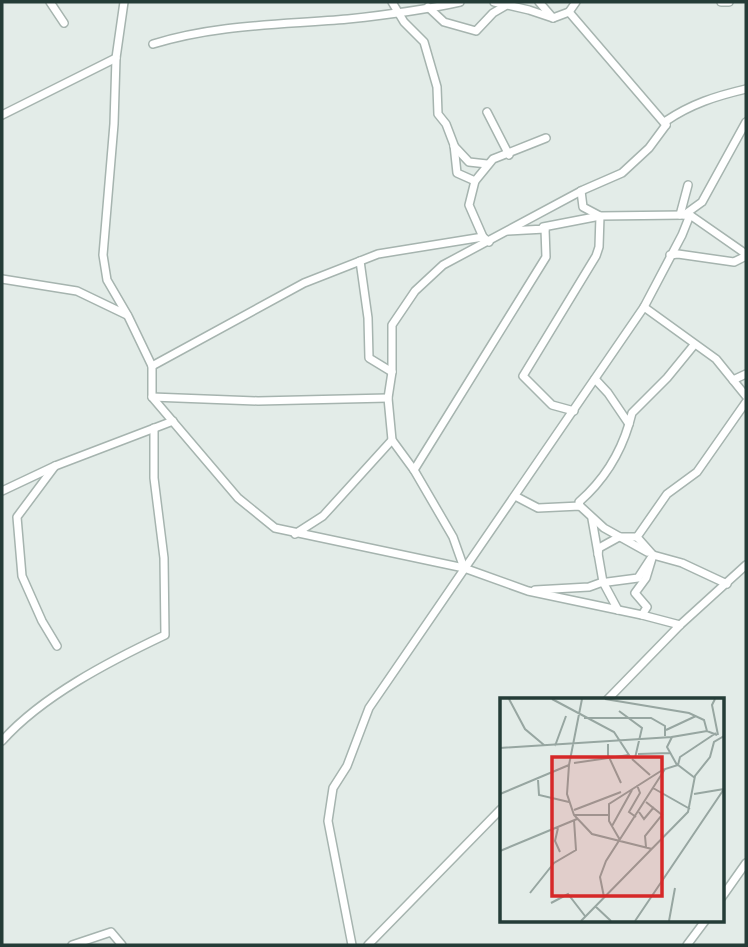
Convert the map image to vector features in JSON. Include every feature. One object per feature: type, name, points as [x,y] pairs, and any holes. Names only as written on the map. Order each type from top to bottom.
[{"type":"street","points":[[50,2],[64,23]]},
{"type":"street","points":[[124,2],[116,58],[114,124],[103,256],[107,281],[128,316],[152,366],[152,397],[238,498],[275,528],[295,534],[464,568],[528,591],[680,625]]},
{"type":"street","points":[[392,2],[415,36],[424,42],[437,87],[438,114],[446,124],[454,145],[457,173],[475,181]]},
{"type":"street","points":[[153,44],[215,29],[349,19],[460,2]]},
{"type":"street","points":[[494,2],[553,18],[569,12],[576,2]]},
{"type":"street","points":[[539,2],[553,18]]},
{"type":"street","points":[[721,2],[729,2]]},
{"type":"street","points":[[428,8],[444,22],[475,32],[493,13],[505,6]]},
{"type":"street","points":[[569,12],[666,125]]},
{"type":"street","points":[[2,115],[116,58]]},
{"type":"street","points":[[464,568],[453,537],[414,470],[392,440],[388,398],[392,372],[392,325],[415,291],[443,265],[486,239],[622,173],[649,148],[666,125],[666,121],[698,102],[746,89]]},
{"type":"street","points":[[487,112],[509,155]]},
{"type":"street","points":[[685,215],[702,202],[746,122]]},
{"type":"street","points":[[486,239],[468,205],[475,181],[493,159],[509,155],[546,138]]},
{"type":"street","points":[[454,145],[469,162],[487,164]]},
{"type":"street","points":[[352,945],[328,821],[333,788],[347,766],[369,708],[644,307],[682,235],[688,185]]},
{"type":"street","points":[[581,191],[583,208],[600,216]]},
{"type":"street","points":[[414,470],[546,257],[543,227],[600,216],[685,215],[746,255]]},
{"type":"street","points":[[574,411],[552,405],[523,376],[596,256],[600,216]]},
{"type":"street","points":[[504,232],[545,229]]},
{"type":"street","points":[[152,366],[304,283],[378,254],[486,239]]},
{"type":"street","points":[[670,255],[734,261],[746,255]]},
{"type":"street","points":[[360,261],[368,318],[369,358],[392,372]]},
{"type":"street","points":[[2,279],[77,291],[128,316]]},
{"type":"street","points":[[644,307],[716,359],[746,396]]},
{"type":"street","points":[[580,506],[579,502],[597,486],[624,441],[632,413],[667,378],[694,345]]},
{"type":"street","points":[[733,380],[746,374]]},
{"type":"street","points":[[594,379],[613,400],[629,424]]},
{"type":"street","points":[[152,397],[258,401],[388,398]]},
{"type":"street","points":[[637,537],[667,494],[697,472],[746,402]]},
{"type":"street","points":[[2,491],[55,466],[173,421]]},
{"type":"street","points":[[2,741],[14,727],[65,689],[164,635],[164,558],[154,478],[154,428]]},
{"type":"street","points":[[295,534],[323,516],[392,440]]},
{"type":"street","points":[[55,466],[18,517],[22,576],[42,621],[57,646]]},
{"type":"street","points":[[516,496],[538,508],[580,506],[619,537],[653,555],[682,563],[726,584]]},
{"type":"street","points":[[592,518],[603,582],[618,610]]},
{"type":"street","points":[[598,558],[600,548],[619,537],[637,537],[653,555]]},
{"type":"street","points":[[528,591],[589,587],[603,582],[638,579],[653,555]]},
{"type":"street","points":[[642,615],[647,607],[635,593],[646,579],[653,555]]},
{"type":"street","points":[[609,698],[680,625],[746,565]]},
{"type":"street","points":[[368,945],[500,809]]},
{"type":"street","points":[[724,894],[746,863]]},
{"type":"street","points":[[687,945],[704,922]]},
{"type":"street","points":[[72,945],[111,932],[121,945]]}]
